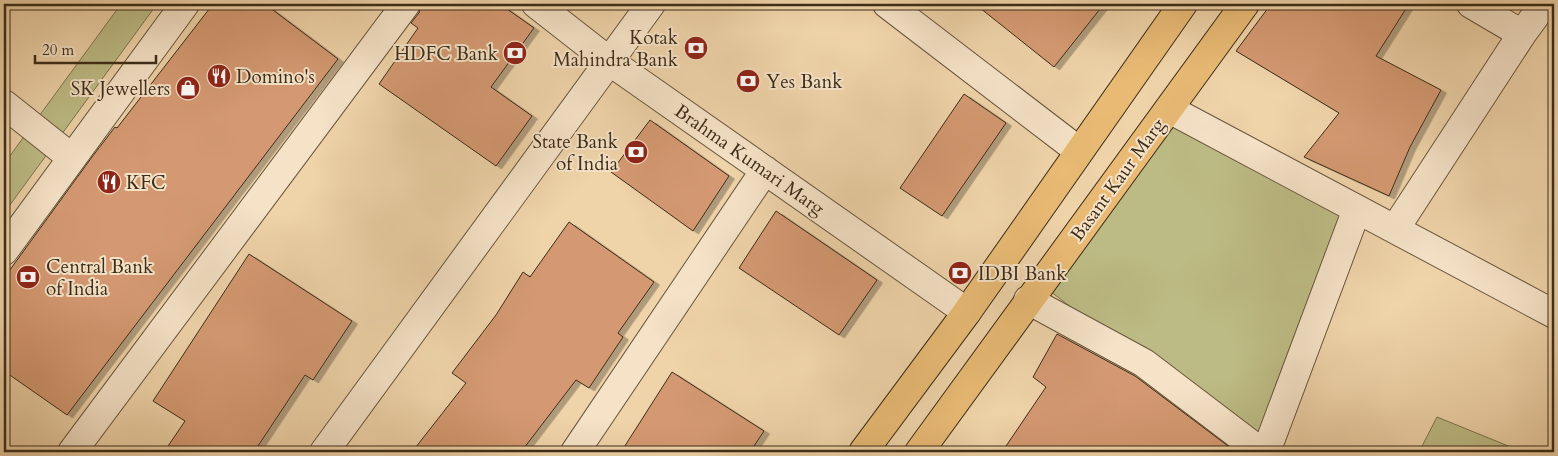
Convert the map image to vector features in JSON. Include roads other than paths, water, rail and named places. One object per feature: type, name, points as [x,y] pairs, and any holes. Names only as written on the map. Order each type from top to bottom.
[{"type":"main road","name":"Basant Kaur Marg","points":[[919,452],[1245,4]]},
{"type":"main road","points":[[863,452],[967,312],[1080,151],[1175,7]]},
{"type":"street","points":[[4,251],[185,4]]},
{"type":"street","points":[[72,452],[406,4]]},
{"type":"street","name":"Brahma Kumari Marg","points":[[536,4],[609,61],[967,312]]},
{"type":"street","points":[[324,452],[651,4]]},
{"type":"street","points":[[887,4],[1080,151]]},
{"type":"street","points":[[1471,4],[1522,34]]},
{"type":"street","points":[[1396,229],[1522,34],[1544,4]]},
{"type":"street","points":[[4,104],[72,158]]},
{"type":"street","points":[[1169,109],[1554,314]]},
{"type":"street","points":[[575,452],[765,170]]},
{"type":"street","points":[[1266,452],[1357,209]]},
{"type":"street","points":[[1028,300],[1144,363],[1261,452]]},
{"type":"place","name":"Kotak Mahindra Bank","points":[[696,48]]},
{"type":"place","name":"HDFC Bank","points":[[515,53]]},
{"type":"place","name":"Domino's","points":[[219,76]]},
{"type":"place","name":"Yes Bank","points":[[748,81]]},
{"type":"place","name":"SK Jewellers","points":[[188,88]]},
{"type":"place","name":"State Bank of India","points":[[636,152]]},
{"type":"place","name":"KFC","points":[[109,182]]},
{"type":"place","name":"IDBI Bank","points":[[960,273]]},
{"type":"place","name":"Central Bank of India","points":[[28,277]]}]
